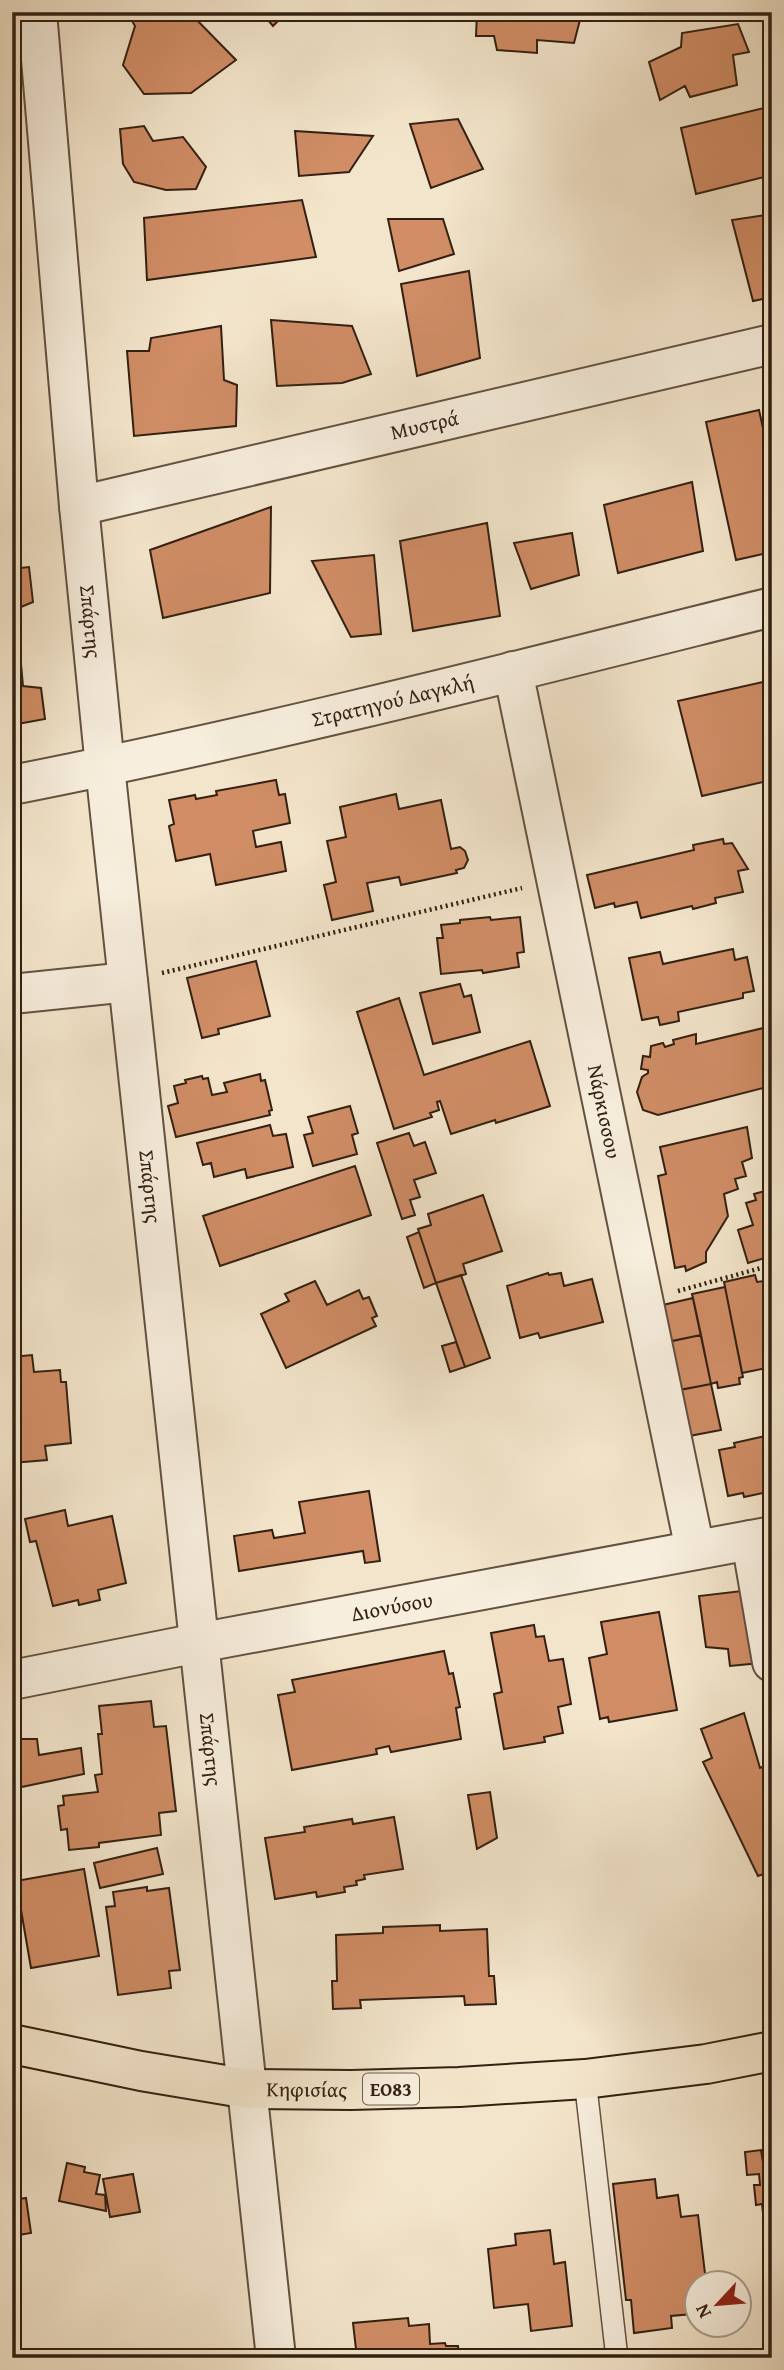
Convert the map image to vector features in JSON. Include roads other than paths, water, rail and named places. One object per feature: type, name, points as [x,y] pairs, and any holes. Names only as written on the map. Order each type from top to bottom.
[{"type":"main road","name":"Κηφισίας","points":[[12,2044],[141,2071],[249,2089],[445,2087],[585,2079],[706,2064],[772,2051]]},
{"type":"street","name":"Σπάρτης","points":[[37,12],[79,506],[105,767],[276,2358]]},
{"type":"street","name":"Μυστρά","points":[[79,506],[772,344]]},
{"type":"street","name":"Στρατηγού Δαγκλή","points":[[12,785],[105,767],[772,607]]},
{"type":"street","name":"Νάρκισσου","points":[[513,671],[695,1550]]},
{"type":"street","points":[[12,993],[128,982]]},
{"type":"street","points":[[761,1538],[772,1662]]},
{"type":"street","name":"Διονύσου","points":[[12,1679],[761,1538]]},
{"type":"lane","points":[[585,2079],[617,2358]]}]
